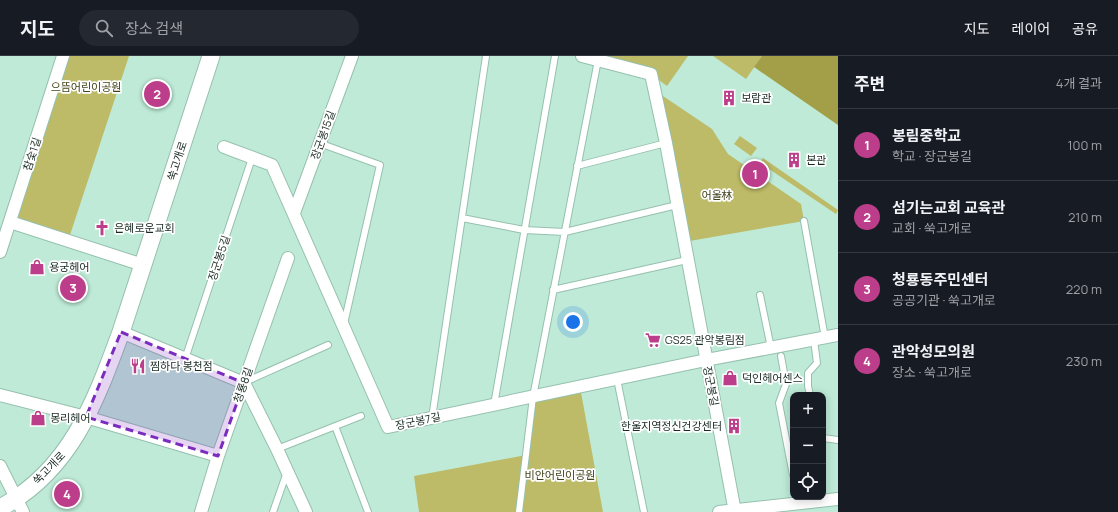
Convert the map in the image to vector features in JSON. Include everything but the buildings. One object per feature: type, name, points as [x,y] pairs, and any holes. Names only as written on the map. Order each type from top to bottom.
[{"type":"main road","name":"쑥고개로","points":[[0,508],[20,505],[57,463],[72,442],[86,417],[105,375],[121,332],[211,56]]},
{"type":"street","name":"참숯1길","points":[[0,252],[63,56]]},
{"type":"street","name":"장군봉15길","points":[[294,213],[352,56]]},
{"type":"street","name":"장군봉길","points":[[582,56],[651,74],[666,143],[735,511]]},
{"type":"street","name":"장군봉7길","points":[[224,147],[272,165],[388,427],[706,360],[776,352],[838,335]]},
{"type":"street","points":[[10,222],[142,265]]},
{"type":"street","name":"청룡8길","points":[[201,512],[218,456],[288,258]]},
{"type":"street","points":[[121,332],[244,383],[306,512]]},
{"type":"street","points":[[0,395],[86,417],[218,456]]},
{"type":"street","points":[[0,466],[20,505]]},
{"type":"street","points":[[826,499],[838,499]]},
{"type":"street","points":[[719,512],[735,511],[798,500]]},
{"type":"lane","points":[[432,418],[486,56]]},
{"type":"lane","points":[[494,405],[554,56]]},
{"type":"lane","points":[[519,512],[533,397],[598,60]]},
{"type":"lane","points":[[319,143],[380,165],[344,326]]},
{"type":"lane","points":[[578,166],[666,143]]},
{"type":"lane","name":"장군봉5길","points":[[185,359],[252,158]]},
{"type":"lane","points":[[462,218],[524,230],[565,232],[677,205]]},
{"type":"lane","points":[[804,221],[820,339],[817,363],[808,373],[809,392]]},
{"type":"lane","points":[[553,290],[687,260]]},
{"type":"lane","points":[[760,295],[786,384],[779,402],[791,464]]},
{"type":"lane","points":[[244,383],[328,345]]},
{"type":"lane","points":[[617,379],[644,512]]},
{"type":"lane","points":[[277,449],[361,416]]},
{"type":"lane","points":[[335,426],[368,512]]},
{"type":"lane","points":[[826,438],[838,440]]},
{"type":"lane","points":[[273,512],[287,472]]},
{"type":"highlighted area","points":[[121,332],[244,383],[218,456],[86,417]]},
{"type":"green space","name":"으뜸어린이공원","points":[[63,56],[129,56],[68,241],[10,222]]},
{"type":"green space","points":[[582,56],[688,56],[667,86],[651,74]]},
{"type":"green space","points":[[713,56],[762,56],[746,79]]},
{"type":"green space","name":"어울林","points":[[654,90],[712,129],[728,154],[801,204],[804,221],[684,242]]},
{"type":"green space","points":[[740,136],[757,148],[751,156],[734,144]]},
{"type":"green space","points":[[763,158],[838,210],[836,214],[760,163]]},
{"type":"green space","name":"비안어린이공원","points":[[580,387],[603,512],[419,512],[414,476],[526,455],[533,397]]},
{"type":"shaded area","points":[[762,56],[838,56],[838,125],[754,67]]},
{"type":"place","name":"섬기는교회 교육관","points":[[157,94]]},
{"type":"place","name":"보람관","points":[[729,98]]},
{"type":"place","name":"본관","points":[[794,160]]},
{"type":"place","name":"봉림중학교","points":[[755,174]]},
{"type":"place","name":"은혜로운교회","points":[[102,228]]},
{"type":"place","name":"용궁헤어","points":[[37,267]]},
{"type":"place","name":"청룡동주민센터","points":[[73,288]]},
{"type":"place","name":"GS25 관악봉림점","points":[[653,340]]},
{"type":"place","name":"찜하다 봉천점","points":[[138,366]]},
{"type":"place","name":"덕인헤어센스","points":[[730,378]]},
{"type":"place","name":"몽리헤어","points":[[38,418]]},
{"type":"place","name":"한울지역정신건강센터","points":[[734,426]]},
{"type":"place","name":"관악성모의원","points":[[67,494]]}]
